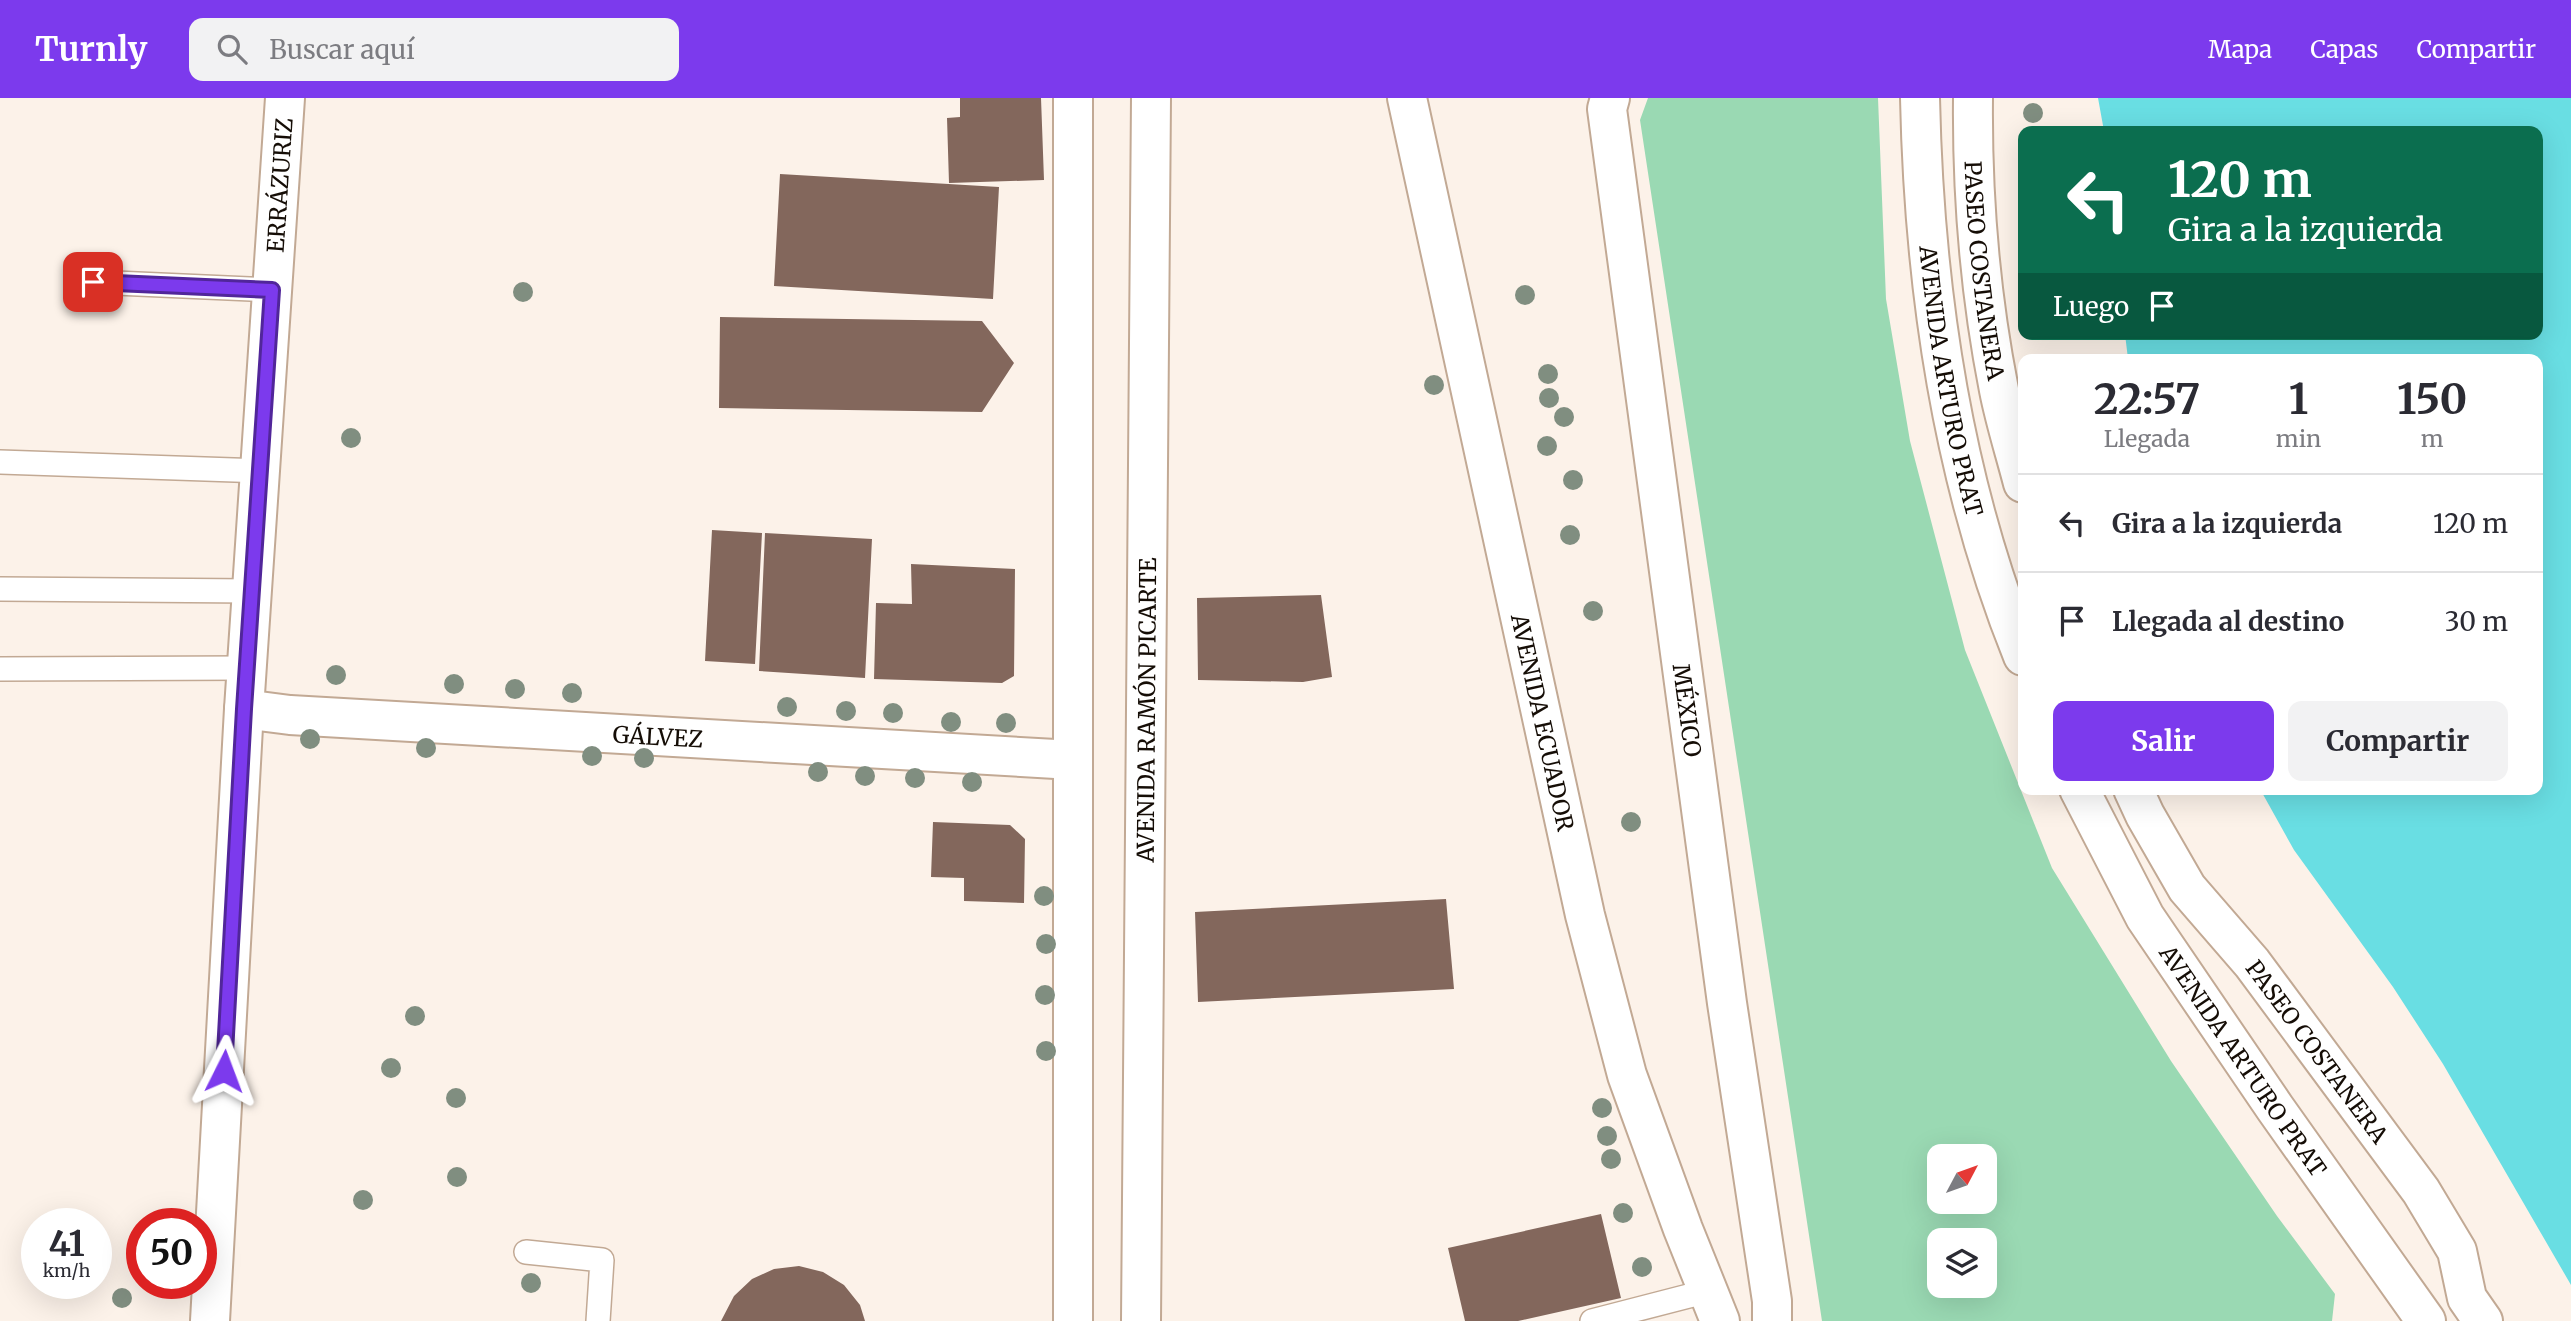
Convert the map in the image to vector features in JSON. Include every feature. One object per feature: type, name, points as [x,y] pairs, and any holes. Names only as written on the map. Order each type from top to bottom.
[{"type":"main road","name":"ERRÁZURIZ","points":[[210,1321],[244,709],[285,98]]},
{"type":"main road","points":[[1073,98],[1073,1321]]},
{"type":"main road","name":"AVENIDA RAMÓN PICARTE","points":[[1141,1321],[1151,98]]},
{"type":"main road","name":"MÉXICO","points":[[1610,98],[1609,123],[1727,1003],[1772,1301],[1772,1321]]},
{"type":"main road","name":"AVENIDA ARTURO PRAT","points":[[1920,98],[1921,159],[1935,311],[1961,466],[2018,643]]},
{"type":"main road","name":"PASEO COSTANERA","points":[[1973,98],[1975,196],[1981,279],[1999,391],[2018,464]]},
{"type":"main road","name":"AVENIDA ECUADOR","points":[[1404,102],[1585,915],[1627,1075],[1714,1306]]},
{"type":"main road","name":"GÁLVEZ","points":[[244,709],[303,716],[1073,760]]},
{"type":"main road","name":"AVENIDA ARTURO PRAT","points":[[2082,795],[2144,917],[2275,1108],[2411,1314]]},
{"type":"main road","name":"PASEO COSTANERA","points":[[2136,795],[2187,888],[2252,963],[2421,1191],[2457,1251],[2467,1298],[2483,1321]]},
{"type":"lane","points":[[93,282],[272,290]]},
{"type":"lane","points":[[0,462],[260,471]]},
{"type":"lane","points":[[0,589],[252,591]]},
{"type":"lane","points":[[0,669],[247,668]]},
{"type":"lane","points":[[526,1252],[602,1260],[598,1321]]},
{"type":"lane","points":[[1592,1321],[1714,1306]]},
{"type":"green space","points":[[1648,98],[1878,98],[1886,299],[1910,441],[1965,650],[2018,783],[2018,795],[2023,795],[2052,868],[2171,1061],[2277,1216],[2335,1294],[2332,1321],[1822,1321],[1640,120]]},
{"type":"water","points":[[2098,98],[2571,98],[2571,1285],[2443,1064],[2393,987],[2294,850],[2263,795],[2543,795],[2543,354],[2127,354],[2126,340],[2543,340],[2543,126],[2103,126]]},
{"type":"building","points":[[960,98],[1041,98],[1044,180],[949,183],[947,118],[960,117]]},
{"type":"building","points":[[780,174],[999,187],[993,299],[774,286]]},
{"type":"building","points":[[720,317],[982,321],[1014,363],[982,412],[719,408]]},
{"type":"building","points":[[712,530],[762,533],[755,664],[705,661]]},
{"type":"building","points":[[765,533],[872,539],[865,678],[759,671]]},
{"type":"building","points":[[911,564],[1015,569],[1014,676],[1002,683],[874,679],[876,603],[912,604]]},
{"type":"building","points":[[1321,595],[1332,677],[1303,682],[1198,680],[1197,598]]},
{"type":"building","points":[[933,822],[1010,825],[1025,839],[1024,903],[964,901],[964,878],[931,877]]},
{"type":"building","points":[[1446,899],[1454,989],[1198,1002],[1195,912]]},
{"type":"building","points":[[1601,1214],[1621,1298],[1518,1321],[1465,1321],[1448,1248]]},
{"type":"building","points":[[799,1266],[823,1272],[844,1285],[860,1305],[865,1321],[721,1321],[734,1296],[752,1279],[774,1269]]},
{"type":"route","points":[[93,282],[272,290],[244,709],[224,1071]]}]
